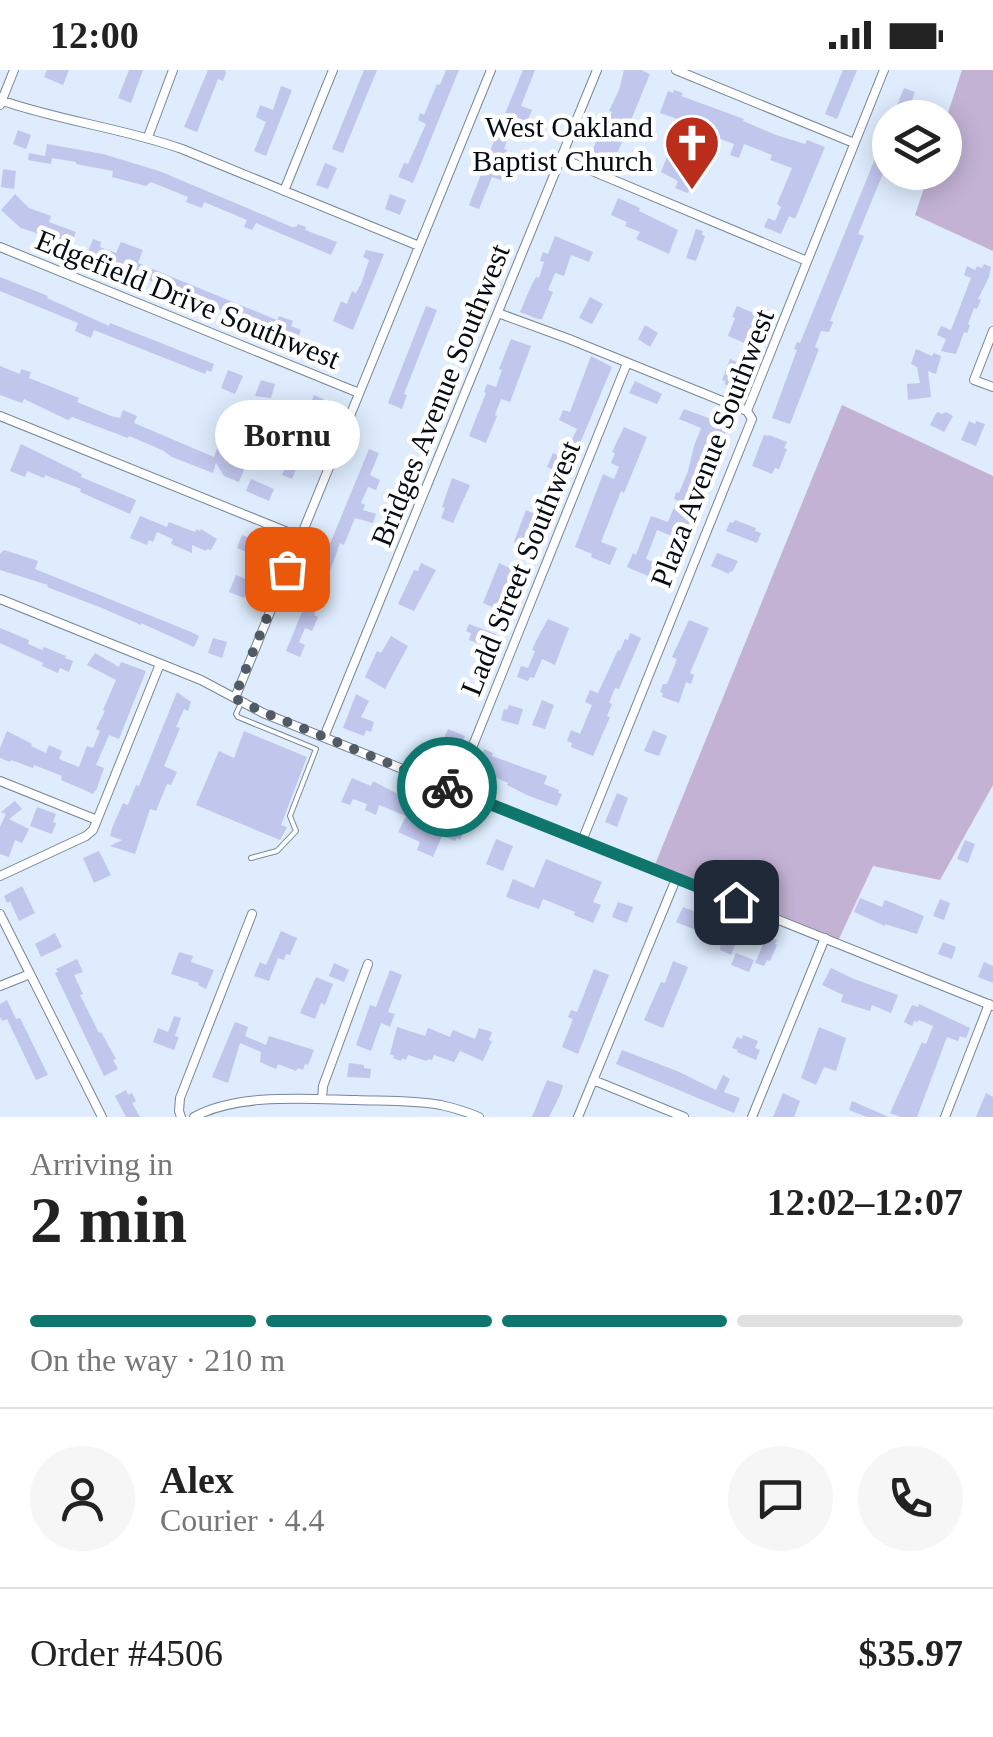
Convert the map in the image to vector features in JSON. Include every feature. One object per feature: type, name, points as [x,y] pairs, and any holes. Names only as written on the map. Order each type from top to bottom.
[{"type":"street","points":[[14,70],[1,102],[148,136],[419,246]]},
{"type":"street","points":[[148,136],[173,70]]},
{"type":"street","points":[[284,191],[333,70]]},
{"type":"street","points":[[238,700],[300,537],[491,70]]},
{"type":"street","name":"Bridges Avenue Southwest","points":[[322,736],[597,70]]},
{"type":"street","points":[[676,70],[854,143]]},
{"type":"street","name":"Plaza Avenue Southwest","points":[[582,841],[752,419],[747,411],[884,70]]},
{"type":"street","points":[[561,158],[807,260]]},
{"type":"street","name":"Edgefield Drive Southwest","points":[[0,247],[359,393]]},
{"type":"street","points":[[498,313],[747,411]]},
{"type":"street","points":[[993,331],[974,380],[993,387]]},
{"type":"street","name":"Ladd Street Southwest","points":[[454,790],[627,363]]},
{"type":"street","points":[[0,416],[300,537]]},
{"type":"street","points":[[0,599],[202,680],[286,722],[991,1005],[945,1117]]},
{"type":"street","points":[[0,876],[92,830],[160,664]]},
{"type":"street","points":[[0,781],[97,820]]},
{"type":"street","points":[[578,1117],[676,878]]},
{"type":"street","points":[[0,914],[102,1117]]},
{"type":"street","points":[[182,1117],[180,1098],[252,914]]},
{"type":"street","points":[[752,1117],[825,938]]},
{"type":"street","points":[[322,1099],[323,1086],[368,964]]},
{"type":"street","points":[[0,986],[30,974]]},
{"type":"street","points":[[593,1080],[684,1117]]},
{"type":"street","points":[[194,1117],[229,1105],[322,1099],[411,1102],[479,1117]]},
{"type":"lane","points":[[238,700],[238,717],[316,749]]},
{"type":"lane","points":[[281,735],[286,722]]},
{"type":"lane","points":[[251,858],[277,851],[296,831],[290,816],[322,736]]},
{"type":"shaded area","points":[[962,70],[993,70],[993,251],[915,215],[923,190],[962,190],[962,100],[952,100]]},
{"type":"shaded area","points":[[842,405],[993,476],[993,785],[940,880],[873,866],[837,943],[654,867]]},
{"type":"building","points":[[47,70],[69,70],[63,85],[44,77]]},
{"type":"building","points":[[129,70],[143,70],[131,103],[118,98]]},
{"type":"building","points":[[208,70],[226,73],[223,81],[218,79],[197,132],[184,127]]},
{"type":"building","points":[[364,70],[377,70],[343,153],[332,149]]},
{"type":"building","points":[[446,70],[459,70],[413,183],[398,177],[426,124],[418,120],[420,113],[424,115]]},
{"type":"building","points":[[523,70],[535,70],[521,106],[532,110],[523,130],[502,121]]},
{"type":"building","points":[[624,70],[650,74],[612,166],[591,154],[601,130],[605,132]]},
{"type":"building","points":[[843,70],[857,70],[837,119],[825,114]]},
{"type":"building","points":[[281,86],[292,90],[266,156],[254,151],[266,122],[256,117],[260,105],[273,110]]},
{"type":"building","points":[[904,88],[915,92],[912,100],[899,100]]},
{"type":"building","points":[[674,90],[776,135],[825,147],[795,219],[789,216],[781,234],[764,227],[768,218],[775,221],[781,207],[777,204],[792,168],[770,160],[772,155],[744,144],[739,158],[730,155],[734,144],[718,138],[710,159],[705,157],[688,193],[675,188],[678,181],[661,172],[675,136],[698,144],[704,128],[660,113],[668,91]]},
{"type":"building","points":[[18,130],[31,135],[26,149],[13,144]]},
{"type":"building","points":[[496,136],[507,140],[499,169],[505,171],[501,180],[492,177],[479,209],[469,205]]},
{"type":"building","points":[[47,144],[103,154],[159,171],[337,242],[331,255],[256,223],[252,230],[244,227],[247,220],[204,202],[202,208],[186,202],[188,197],[151,182],[146,186],[112,177],[113,171],[76,162],[52,158],[51,164],[28,160],[29,153],[45,156]]},
{"type":"building","points":[[325,163],[337,168],[328,189],[316,185]]},
{"type":"building","points":[[872,166],[872,190],[876,190],[858,234],[864,236],[829,332],[821,331],[815,347],[819,349],[790,424],[772,418],[797,350],[794,349],[800,343]]},
{"type":"building","points":[[3,169],[16,171],[14,189],[1,187]]},
{"type":"building","points":[[15,194],[29,208],[51,216],[49,222],[76,232],[71,244],[21,228],[14,222],[1,210]]},
{"type":"building","points":[[390,194],[406,200],[400,215],[385,209]]},
{"type":"building","points":[[618,198],[678,230],[669,254],[636,239],[640,232],[611,215]]},
{"type":"building","points":[[696,229],[705,236],[696,261],[686,258]]},
{"type":"building","points":[[555,236],[593,252],[589,262],[571,255],[564,276],[555,273],[548,290],[553,292],[542,319],[538,319],[520,312],[532,284],[539,278],[543,252],[548,254]]},
{"type":"building","points":[[93,239],[101,242],[100,247],[116,253],[121,242],[143,250],[138,263],[277,320],[279,316],[293,321],[291,326],[301,330],[297,340],[277,336],[278,333],[86,256]]},
{"type":"building","points":[[366,250],[384,254],[353,330],[333,321],[341,301],[347,304],[352,291],[356,293],[361,284],[369,260],[363,257]]},
{"type":"building","points":[[984,264],[991,267],[989,277],[967,333],[964,332],[956,354],[941,351],[946,339],[937,335],[941,326],[951,330],[971,278],[964,275],[967,266],[975,270]]},
{"type":"building","points":[[0,277],[109,326],[110,323],[214,364],[211,372],[207,370],[205,374],[94,330],[91,338],[75,331],[78,323],[0,291]]},
{"type":"building","points":[[590,297],[603,304],[592,324],[579,318]]},
{"type":"building","points":[[426,306],[437,310],[404,394],[407,395],[402,409],[388,403]]},
{"type":"building","points":[[737,306],[761,316],[749,345],[728,336]]},
{"type":"building","points":[[645,325],[658,333],[650,347],[638,339]]},
{"type":"building","points":[[511,339],[531,346],[510,402],[501,399],[486,443],[469,436],[487,384],[496,387]]},
{"type":"building","points":[[916,349],[941,356],[936,374],[928,371],[931,397],[908,400],[907,384],[920,383],[917,367],[911,364]]},
{"type":"building","points":[[591,356],[612,367],[578,448],[570,444],[577,429],[559,420],[563,410],[570,412]]},
{"type":"building","points":[[730,359],[744,368],[736,389],[722,380]]},
{"type":"building","points":[[0,366],[20,374],[21,369],[31,372],[29,378],[111,416],[120,418],[123,410],[137,416],[134,423],[214,457],[219,442],[229,445],[230,441],[245,447],[243,452],[250,455],[239,482],[224,476],[216,463],[213,473],[129,436],[72,417],[68,420],[24,399],[22,403],[0,395]]},
{"type":"building","points":[[228,370],[243,376],[235,394],[221,388]]},
{"type":"building","points":[[261,380],[275,384],[271,398],[255,396]]},
{"type":"building","points":[[635,381],[662,394],[657,404],[629,393]]},
{"type":"building","points":[[314,395],[325,400],[292,479],[282,475],[294,447],[287,445],[291,435],[297,437]]},
{"type":"building","points":[[684,409],[728,425],[685,538],[657,530],[646,559],[666,567],[660,581],[627,567],[633,553],[636,555],[651,516],[668,522],[677,500],[676,492],[679,493],[688,471],[701,428],[679,419]]},
{"type":"building","points":[[937,412],[953,416],[944,432],[930,425]]},
{"type":"building","points":[[969,421],[985,424],[976,446],[961,440]]},
{"type":"building","points":[[624,427],[647,437],[601,542],[617,548],[610,565],[575,547],[603,474],[614,479],[619,467],[611,463],[615,453],[612,452]]},
{"type":"building","points":[[764,435],[787,442],[779,469],[775,468],[772,474],[752,466]]},
{"type":"building","points":[[21,444],[82,474],[81,477],[136,500],[130,514],[45,475],[44,478],[27,471],[25,477],[10,471]]},
{"type":"building","points":[[369,449],[379,453],[370,475],[380,480],[376,490],[368,487],[361,503],[365,505],[363,510],[376,514],[373,523],[355,518],[344,545],[340,543],[314,615],[318,617],[312,631],[305,628],[299,642],[305,645],[300,657],[286,651]]},
{"type":"building","points":[[553,453],[573,462],[567,476],[547,467]]},
{"type":"building","points":[[452,478],[470,485],[453,523],[441,518]]},
{"type":"building","points":[[251,479],[274,489],[269,501],[246,491]]},
{"type":"building","points":[[526,510],[544,518],[529,552],[514,542]]},
{"type":"building","points":[[140,516],[167,527],[169,522],[195,532],[201,529],[217,539],[211,550],[192,545],[192,553],[171,544],[173,539],[157,532],[147,545],[130,538]]},
{"type":"building","points":[[735,520],[761,533],[757,543],[726,531]]},
{"type":"building","points":[[242,535],[266,545],[261,558],[237,548]]},
{"type":"building","points":[[4,550],[38,561],[35,569],[199,636],[194,647],[48,585],[0,570],[0,554]]},
{"type":"building","points":[[717,553],[738,561],[732,572],[711,566]]},
{"type":"building","points":[[421,563],[436,570],[414,611],[398,604]]},
{"type":"building","points":[[499,563],[518,572],[516,576],[520,577],[505,612],[483,603]]},
{"type":"building","points":[[236,575],[250,581],[244,598],[229,592]]},
{"type":"building","points":[[548,619],[569,628],[555,665],[542,659],[534,678],[528,681],[517,677],[521,666],[528,668],[535,651],[532,650]]},
{"type":"building","points":[[689,620],[709,628],[690,673],[694,675],[691,684],[686,682],[679,703],[662,697],[660,692],[663,684],[667,684],[677,659],[672,657]]},
{"type":"building","points":[[469,624],[496,634],[490,648],[469,640]]},
{"type":"building","points":[[0,628],[42,650],[44,647],[66,656],[73,661],[69,672],[60,668],[58,673],[0,643]]},
{"type":"building","points":[[630,633],[641,638],[619,689],[615,688],[609,703],[610,717],[593,756],[571,747],[572,743],[567,741],[571,730],[580,734],[592,705],[585,702],[590,690],[598,693]]},
{"type":"building","points":[[391,636],[408,646],[385,689],[365,677],[377,651],[381,653]]},
{"type":"building","points":[[213,638],[227,642],[222,658],[208,653]]},
{"type":"building","points":[[95,653],[119,667],[121,662],[146,671],[119,739],[109,735],[96,765],[104,768],[96,791],[93,794],[34,765],[33,768],[0,758],[7,731],[46,753],[49,745],[62,751],[59,759],[79,767],[87,746],[93,748],[100,731],[96,729],[116,680],[87,665]]},
{"type":"building","points":[[177,692],[191,702],[176,727],[180,728],[164,766],[177,772],[171,785],[167,784],[156,811],[150,809],[135,854],[110,846],[122,840],[110,836],[112,828],[123,803],[128,805],[136,785],[139,786]]},
{"type":"building","points":[[356,694],[369,701],[361,717],[374,722],[371,732],[366,730],[364,736],[343,728]]},
{"type":"building","points":[[542,700],[554,705],[545,729],[532,725]]},
{"type":"building","points":[[509,705],[523,709],[518,725],[501,720]]},
{"type":"building","points":[[448,729],[465,736],[450,764],[436,758]]},
{"type":"building","points":[[653,730],[667,736],[659,756],[644,751]]},
{"type":"building","points":[[244,731],[307,757],[281,825],[287,827],[280,840],[196,805],[219,751],[234,758]]},
{"type":"building","points":[[484,749],[492,756],[547,776],[544,784],[562,794],[557,806],[485,773],[476,773],[474,767]]},
{"type":"building","points":[[352,778],[371,786],[373,781],[417,804],[419,801],[434,808],[435,805],[462,816],[461,820],[467,823],[460,840],[442,836],[433,857],[417,850],[420,842],[398,832],[406,816],[379,805],[376,815],[365,810],[367,804],[353,799],[350,805],[341,802]]},
{"type":"building","points":[[617,793],[628,798],[617,827],[605,822]]},
{"type":"building","points":[[15,801],[22,809],[9,819],[29,829],[22,843],[15,840],[9,857],[0,854],[0,827],[6,814],[1,812]]},
{"type":"building","points":[[37,807],[56,814],[52,834],[30,826]]},
{"type":"building","points":[[496,839],[513,846],[503,871],[486,864]]},
{"type":"building","points":[[965,840],[975,844],[968,863],[957,859]]},
{"type":"building","points":[[99,851],[111,875],[94,883],[83,858]]},
{"type":"building","points":[[546,859],[602,882],[593,902],[601,905],[593,923],[543,899],[539,909],[506,897],[513,879],[534,888]]},
{"type":"building","points":[[22,886],[35,913],[19,921],[4,896]]},
{"type":"building","points":[[860,898],[882,907],[885,900],[924,916],[917,934],[854,912]]},
{"type":"building","points":[[940,899],[950,903],[944,920],[933,916]]},
{"type":"building","points":[[618,902],[633,907],[627,923],[612,917]]},
{"type":"building","points":[[683,907],[741,929],[731,955],[720,950],[721,940],[676,922]]},
{"type":"building","points":[[281,931],[297,938],[290,955],[286,954],[284,960],[278,958],[269,981],[254,976],[260,962],[266,965]]},
{"type":"building","points":[[55,933],[62,947],[41,957],[35,944]]},
{"type":"building","points":[[765,940],[777,940],[770,961],[764,966],[755,963]]},
{"type":"building","points":[[943,942],[956,947],[952,959],[938,954]]},
{"type":"building","points":[[179,952],[193,956],[191,962],[214,970],[206,989],[171,974]]},
{"type":"building","points":[[736,953],[754,960],[749,972],[731,965]]},
{"type":"building","points":[[77,959],[83,972],[74,975],[83,994],[80,995],[116,1059],[113,1060],[118,1069],[104,1076],[55,973]]},
{"type":"building","points":[[673,961],[688,967],[663,1028],[644,1020]]},
{"type":"building","points":[[984,962],[993,966],[993,983],[978,977]]},
{"type":"building","points":[[334,963],[349,970],[344,982],[329,976]]},
{"type":"building","points":[[831,968],[898,995],[891,1013],[872,1005],[870,1011],[841,1002],[843,995],[822,985]]},
{"type":"building","points":[[594,969],[609,975],[578,1054],[562,1047],[573,1019],[568,1017],[571,1010],[577,1012]]},
{"type":"building","points":[[390,970],[402,975],[388,1012],[395,1014],[390,1027],[381,1023],[371,1051],[356,1045],[370,1005],[376,1007]]},
{"type":"building","points":[[316,977],[333,984],[315,1019],[300,1013]]},
{"type":"building","points":[[7,1000],[48,1075],[36,1080],[7,1019],[2,1021],[0,1004]]},
{"type":"building","points":[[919,1004],[970,1028],[966,1038],[960,1036],[958,1041],[947,1037],[917,1117],[901,1117],[890,1113],[933,1026],[919,1020],[912,1026],[904,1022],[912,1005]]},
{"type":"building","points":[[174,1016],[181,1018],[174,1050],[153,1042],[158,1028],[168,1032]]},
{"type":"building","points":[[235,1022],[248,1027],[245,1036],[266,1045],[269,1036],[314,1050],[308,1065],[296,1071],[278,1064],[276,1069],[260,1062],[261,1052],[240,1043],[228,1083],[212,1077]]},
{"type":"building","points":[[397,1027],[425,1036],[428,1028],[450,1037],[453,1030],[475,1039],[479,1028],[492,1032],[492,1041],[483,1061],[460,1051],[454,1062],[434,1055],[427,1061],[408,1055],[401,1061],[390,1054]]},
{"type":"building","points":[[819,1027],[846,1038],[836,1071],[824,1067],[816,1085],[801,1078]]},
{"type":"building","points":[[743,1035],[758,1041],[756,1060],[732,1048],[737,1037],[742,1039]]},
{"type":"building","points":[[622,1050],[716,1090],[723,1075],[730,1079],[724,1092],[740,1098],[734,1113],[616,1064]]},
{"type":"building","points":[[349,1063],[371,1069],[370,1078],[347,1077]]},
{"type":"building","points":[[547,1080],[563,1085],[560,1095],[549,1117],[532,1117]]},
{"type":"building","points":[[126,1090],[128,1095],[132,1093],[136,1101],[132,1103],[140,1117],[126,1117],[115,1096]]},
{"type":"building","points":[[783,1093],[800,1101],[794,1117],[773,1117]]},
{"type":"building","points":[[986,1093],[993,1097],[993,1117],[976,1117]]},
{"type":"building","points":[[852,1101],[889,1117],[867,1117],[849,1110]]},
{"type":"way so far","points":[[287,569],[234,698],[447,787]]},
{"type":"place","name":"West Oakland Baptist Church","points":[[692,192]]},
{"type":"place","name":"Bornu","points":[[287,569]]},
{"type":"route","points":[[447,787],[736,902]]}]
